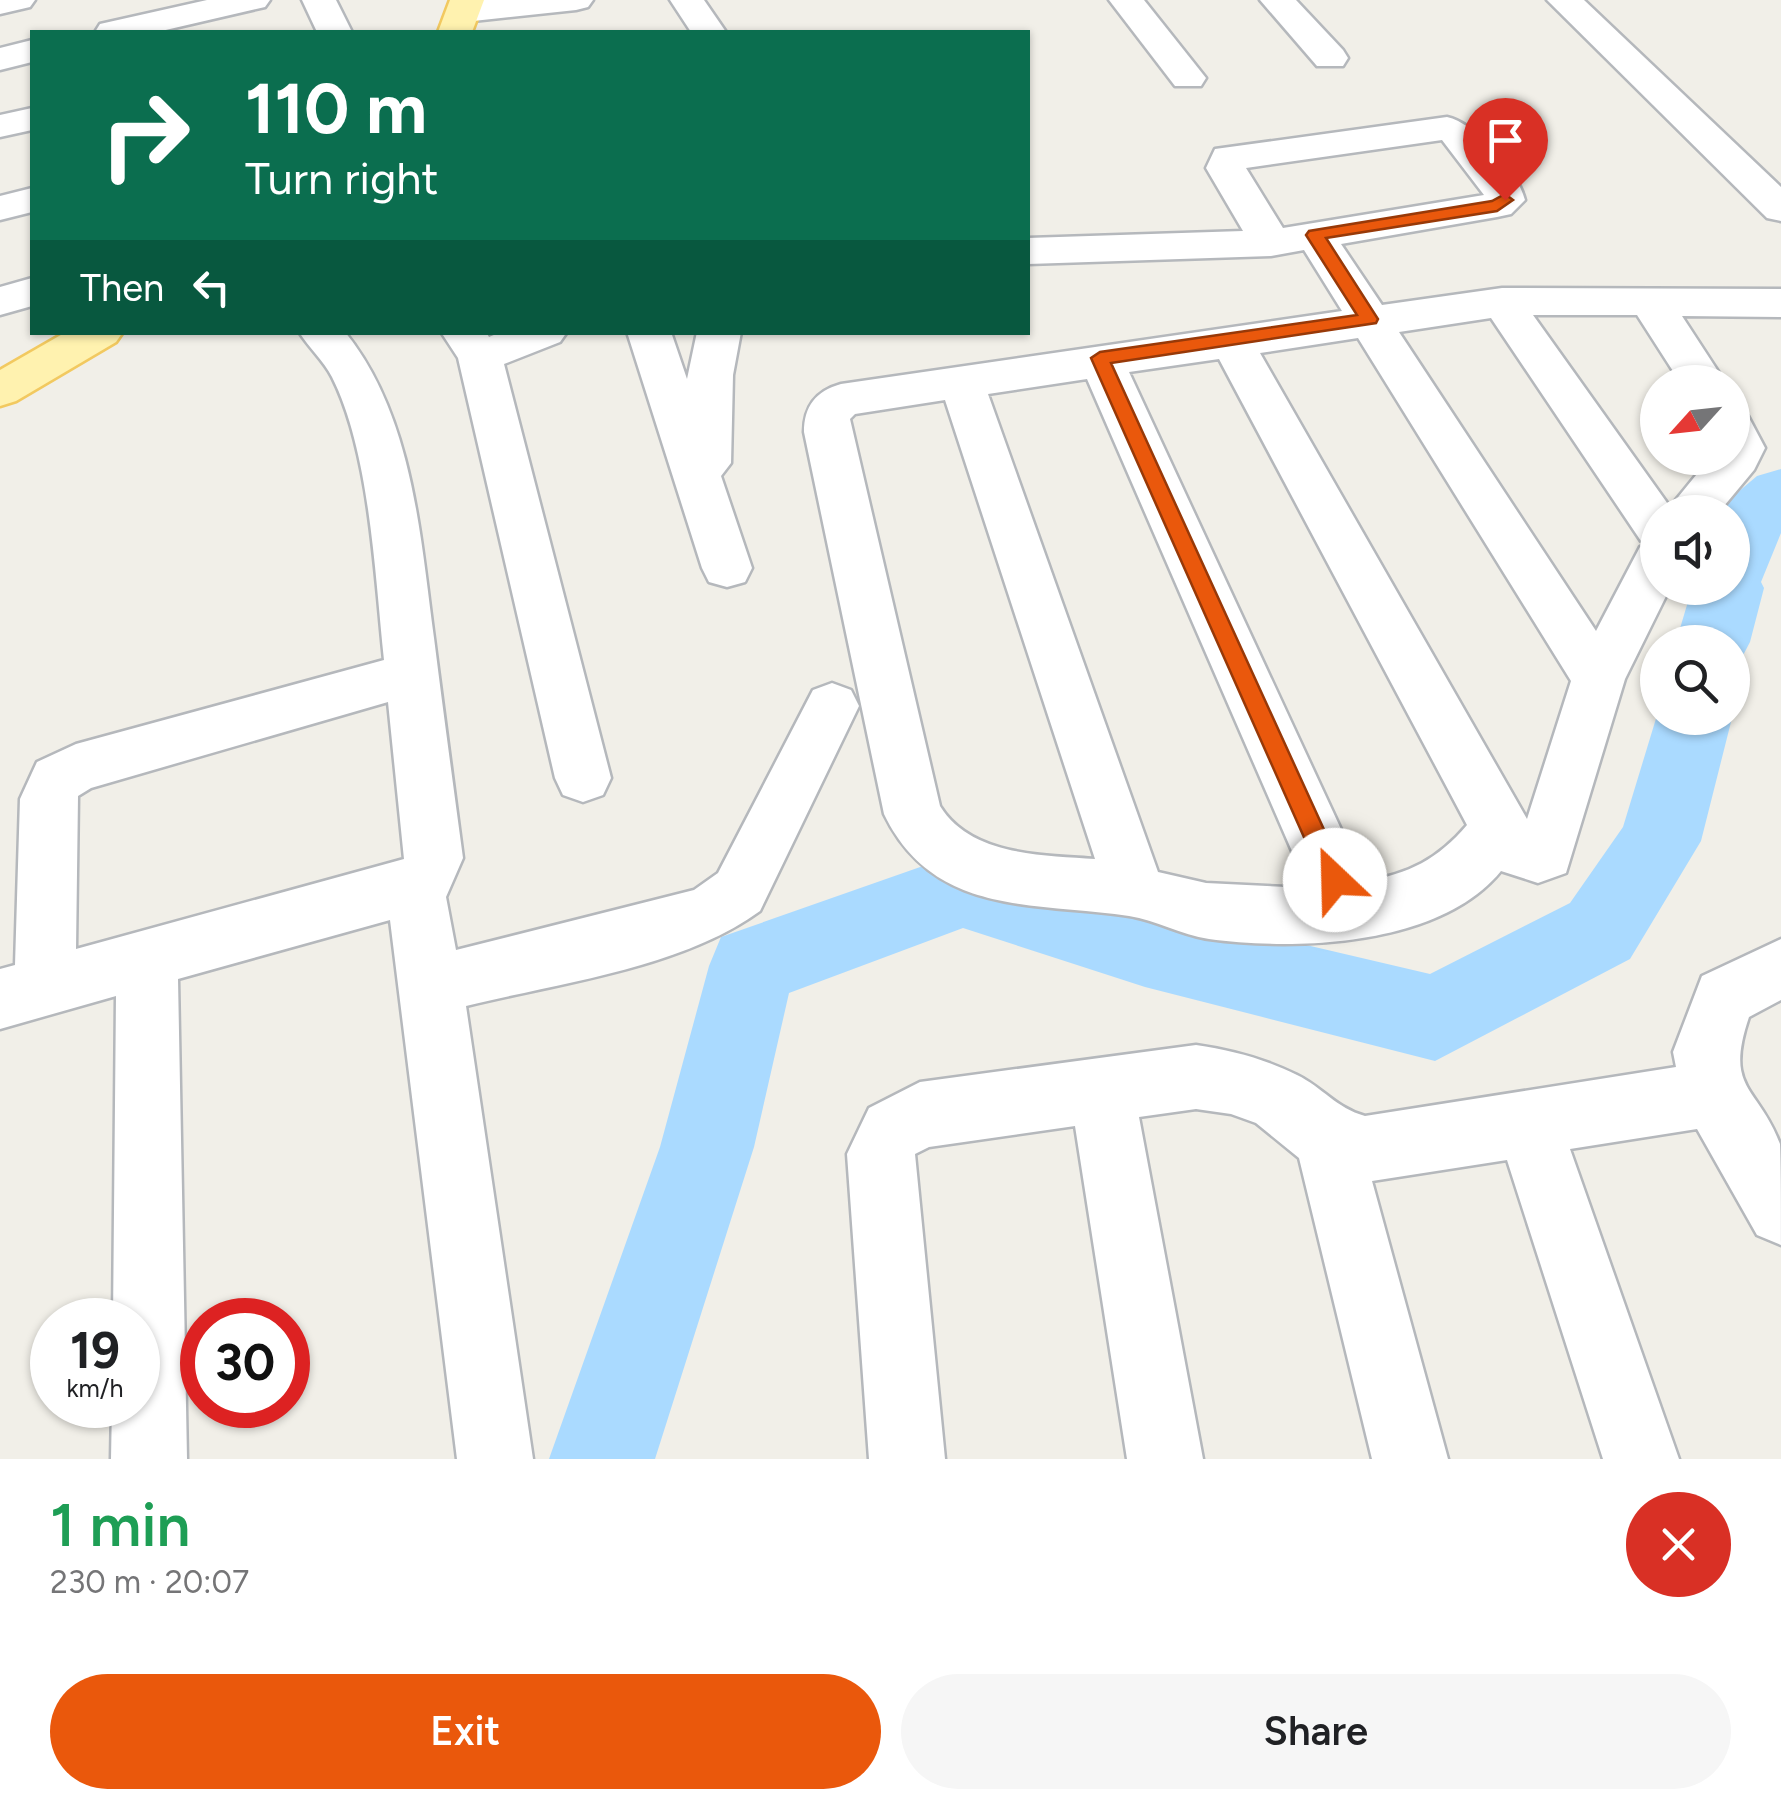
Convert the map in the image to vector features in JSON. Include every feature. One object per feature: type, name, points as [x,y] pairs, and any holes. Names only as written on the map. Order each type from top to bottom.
[{"type":"main road","points":[[0,390],[96,335]]},
{"type":"street","points":[[0,4],[18,0]]},
{"type":"street","points":[[122,30],[253,0]]},
{"type":"street","points":[[319,0],[333,30]]},
{"type":"street","points":[[462,15],[576,0]]},
{"type":"street","points":[[687,0],[707,30]]},
{"type":"street","points":[[1126,0],[1188,78]]},
{"type":"street","points":[[1277,0],[1330,58]]},
{"type":"street","points":[[1564,0],[1781,209]]},
{"type":"street","points":[[0,59],[30,52]]},
{"type":"street","points":[[0,126],[30,119]]},
{"type":"street","points":[[1030,251],[1270,243],[1497,206],[1505,200],[1503,191],[1459,134],[1446,128],[1229,157],[1226,168],[1270,243]]},
{"type":"street","points":[[0,208],[30,200]]},
{"type":"street","points":[[1315,235],[1598,679]]},
{"type":"street","points":[[0,300],[30,292]]},
{"type":"street","points":[[1499,829],[1455,878],[1432,890],[1350,915],[1242,915],[1151,898],[1135,890],[1005,875],[962,861],[931,842],[913,814],[827,415],[841,400],[1100,358],[1502,302],[1594,297],[1652,305],[1781,304]]},
{"type":"street","points":[[1502,302],[1640,502]]},
{"type":"street","points":[[1652,305],[1692,365]]},
{"type":"street","points":[[323,335],[352,371],[372,426],[394,525],[415,672],[434,858],[428,876],[414,886],[22,992],[48,799],[56,779],[76,768],[415,672]]},
{"type":"street","points":[[527,335],[471,345],[583,778]]},
{"type":"street","points":[[649,335],[727,568]]},
{"type":"street","points":[[705,496],[710,375],[719,335]]},
{"type":"street","points":[[1230,340],[1499,829],[1522,854],[1536,858],[1545,854],[1598,679],[1640,596]]},
{"type":"street","points":[[1100,358],[1350,915]]},
{"type":"street","points":[[961,380],[1135,890]]},
{"type":"street","points":[[1706,495],[1723,475]]},
{"type":"street","points":[[432,985],[677,925],[715,909],[739,892],[832,706]]},
{"type":"street","points":[[414,886],[432,985],[495,1459]]},
{"type":"street","points":[[148,960],[148,1459]]},
{"type":"street","points":[[1780,1214],[1713,1094],[1705,1052],[1724,997],[1781,968]]},
{"type":"street","points":[[907,1459],[880,1154],[892,1131],[920,1114],[1196,1077],[1231,1082],[1277,1099],[1327,1138],[1366,1149],[1713,1094]]},
{"type":"street","points":[[1101,1088],[1165,1459]]},
{"type":"street","points":[[1529,1126],[1641,1459]]},
{"type":"street","points":[[1327,1138],[1410,1459]]},
{"type":"waterway","points":[[1750,521],[1781,494]]},
{"type":"waterway","points":[[1718,625],[1723,605]]},
{"type":"waterway","points":[[602,1459],[707,1147],[752,966],[963,890],[1145,947],[1435,1018],[1600,931],[1660,841],[1688,735]]},
{"type":"route","points":[[1335,880],[1100,358],[1369,319],[1315,235],[1497,206],[1505,200]]}]
